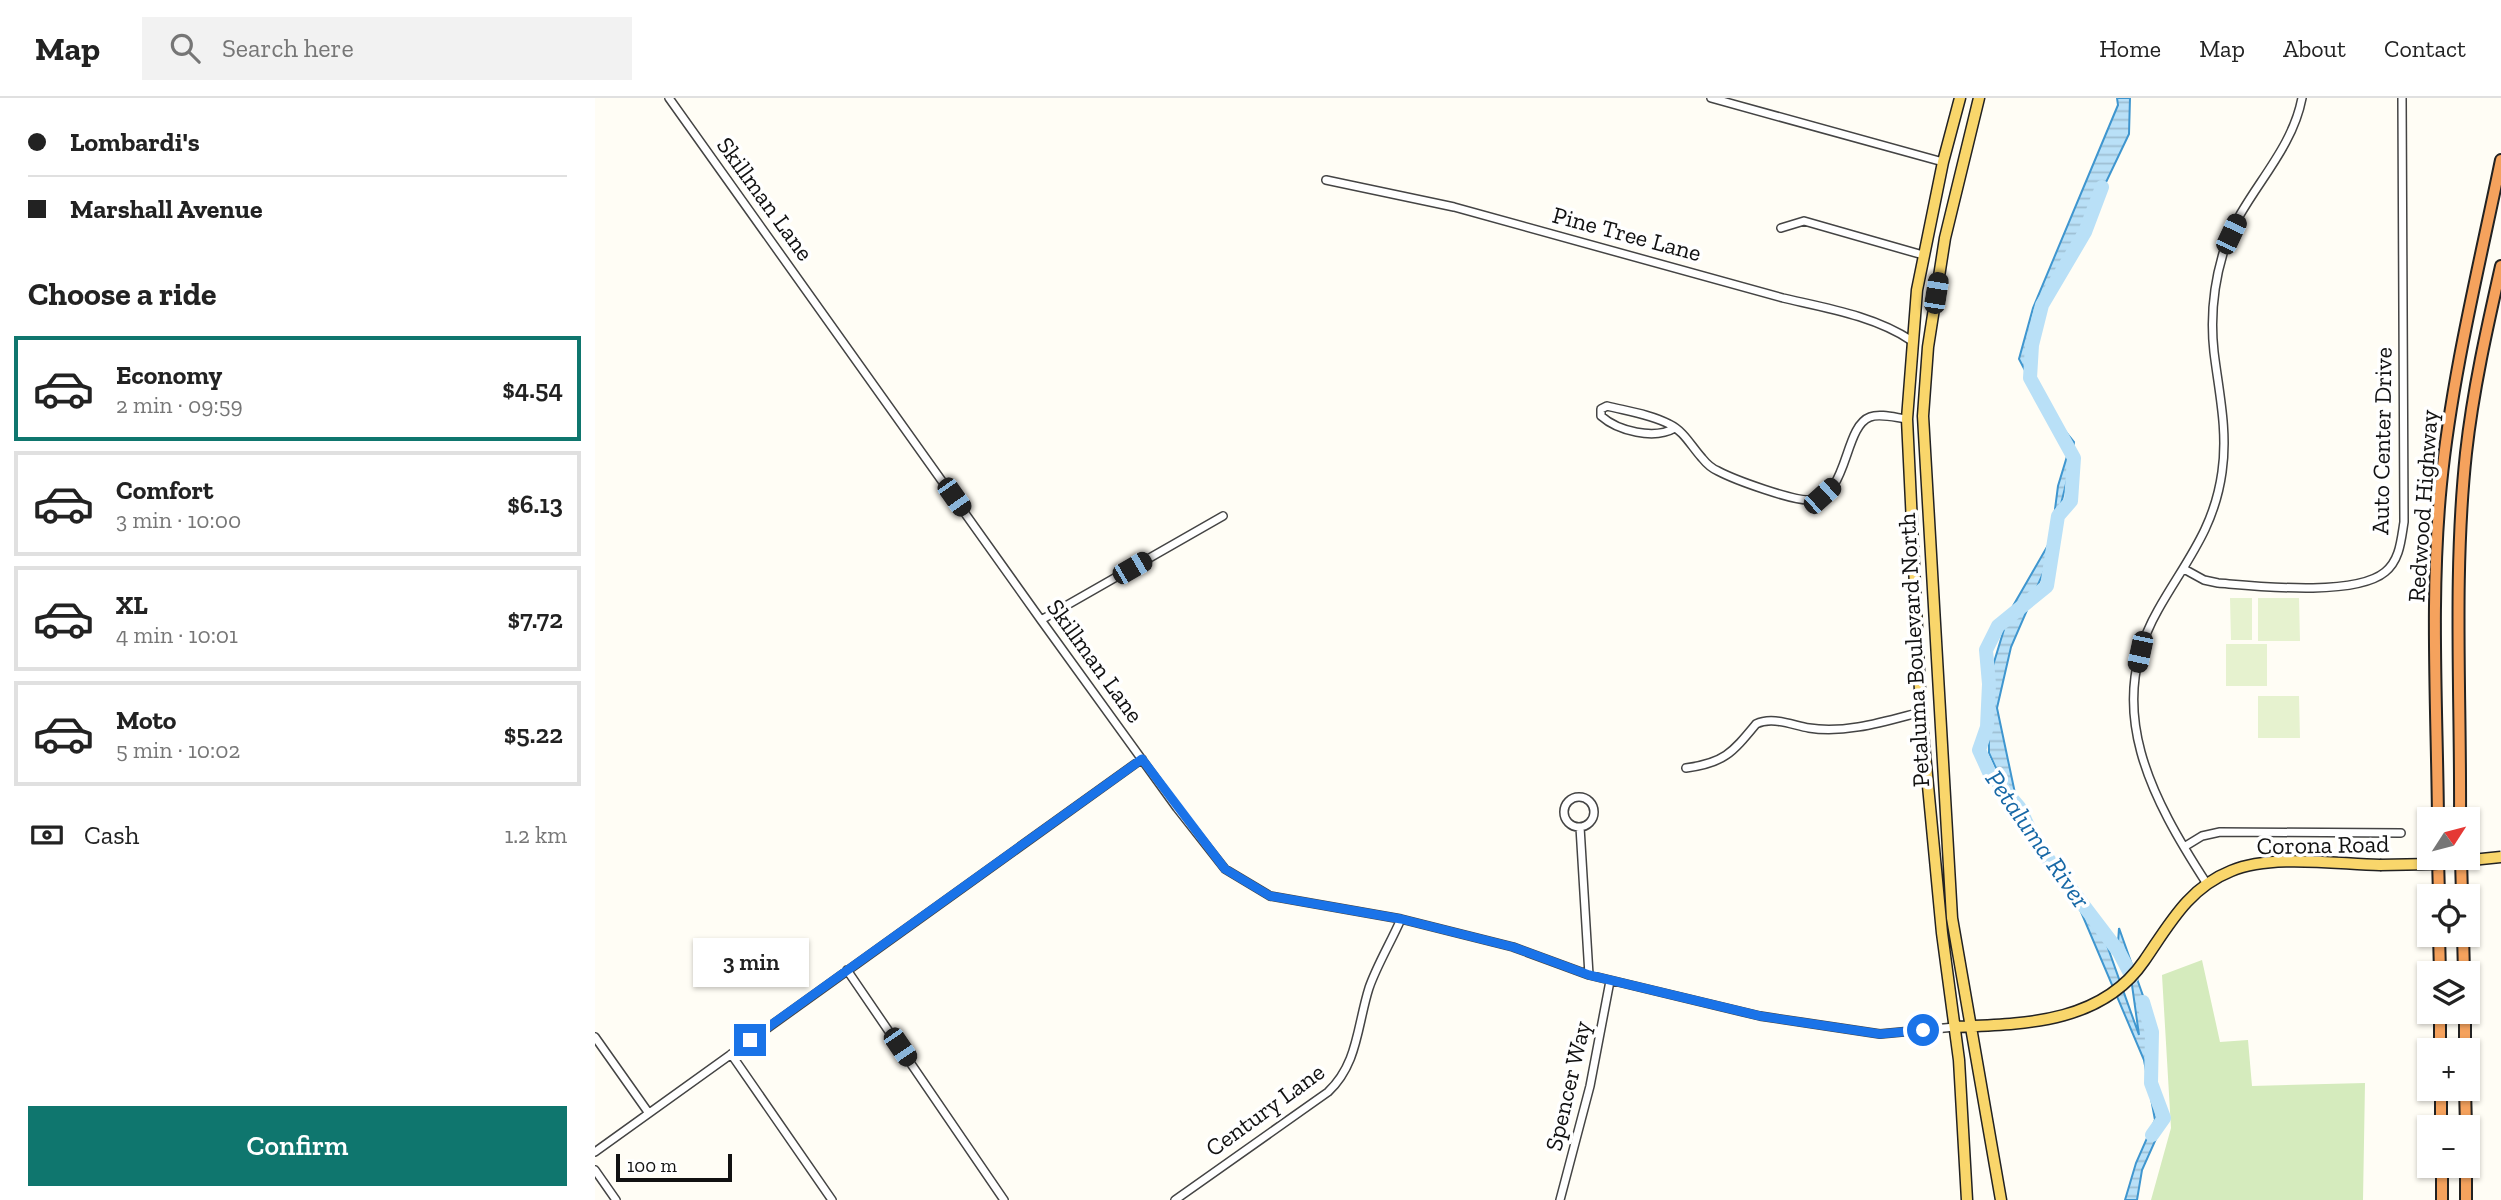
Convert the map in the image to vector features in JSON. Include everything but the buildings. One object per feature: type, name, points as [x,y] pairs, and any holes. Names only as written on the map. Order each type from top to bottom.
[{"type":"highway","name":"Redwood Highway","points":[[2438,807],[2436,603],[2441,485],[2455,385],[2501,160]]},
{"type":"highway","name":"Redwood Highway","points":[[2460,807],[2460,584],[2466,456],[2479,363],[2501,266]]},
{"type":"highway","points":[[2442,1178],[2442,1200]]},
{"type":"highway","points":[[2466,1178],[2466,1200]]},
{"type":"main road","name":"Petaluma Boulevard North","points":[[1960,98],[1923,255],[1912,341],[1907,419],[1921,712],[1942,933],[1959,1060],[1967,1200]]},
{"type":"main road","name":"Petaluma Boulevard North","points":[[1979,98],[1945,238],[1928,347],[1923,416],[1948,875],[1955,942],[2001,1200]]},
{"type":"main road","name":"Corona Road","points":[[1955,1027],[2042,1022],[2086,1008],[2106,998],[2143,963],[2184,902],[2231,870],[2258,864],[2292,862],[2433,864],[2501,857]]},
{"type":"street","points":[[1711,98],[1943,162]]},
{"type":"street","points":[[2207,884],[2163,811],[2148,777],[2136,732],[2133,689],[2145,637],[2159,608],[2201,541],[2214,508],[2224,456],[2225,423],[2213,331],[2218,273],[2237,219],[2285,146],[2302,98]]},
{"type":"street","name":"Auto Center Drive","points":[[2184,569],[2204,580],[2218,583],[2326,587],[2362,583],[2385,572],[2394,561],[2404,522],[2402,98]]},
{"type":"street","name":"Skillman Lane","points":[[670,99],[1041,620],[1225,869],[1270,896],[1401,919],[1513,947],[1610,981],[1760,1016],[1880,1034],[1955,1027]]},
{"type":"street","name":"Pine Tree Lane","points":[[1326,180],[1454,207],[1837,311],[1894,329],[1912,341]]},
{"type":"street","points":[[1781,228],[1804,221],[1923,255]]},
{"type":"street","points":[[1675,428],[1660,434],[1624,428],[1610,424],[1601,416],[1601,409],[1607,406],[1655,418],[1675,428],[1716,471],[1811,500],[1822,496],[1834,485],[1862,422],[1868,417],[1876,416],[1907,419]]},
{"type":"street","points":[[1041,620],[1223,516]]},
{"type":"street","points":[[1686,768],[1711,765],[1724,758],[1762,721],[1837,729],[1853,728],[1921,712]]},
{"type":"street","points":[[595,1152],[1142,759]]},
{"type":"street","points":[[1574,798],[1588,801],[1593,809],[1589,823],[1580,827],[1571,824],[1564,815],[1567,803],[1574,798]]},
{"type":"street","points":[[1580,827],[1589,975]]},
{"type":"street","points":[[2184,847],[2202,836],[2220,832],[2402,834]]},
{"type":"street","name":"Century Lane","points":[[1175,1200],[1328,1092],[1341,1080],[1352,1059],[1370,988],[1401,919]]},
{"type":"street","points":[[847,970],[1004,1200]]},
{"type":"street","name":"Spencer Way","points":[[1560,1200],[1590,1086],[1610,981]]},
{"type":"street","points":[[595,1037],[648,1112]]},
{"type":"street","points":[[731,1054],[832,1200]]},
{"type":"street","points":[[595,1170],[616,1200]]},
{"type":"green space","points":[[2230,598],[2252,598],[2252,640],[2231,640]]},
{"type":"green space","points":[[2258,598],[2299,598],[2300,641],[2258,641]]},
{"type":"green space","points":[[2226,644],[2267,644],[2267,686],[2226,686]]},
{"type":"green space","points":[[2258,696],[2299,696],[2300,738],[2258,738]]},
{"type":"green space","points":[[2202,960],[2220,1042],[2248,1040],[2252,1086],[2365,1083],[2363,1200],[2151,1200],[2171,1128],[2162,975]]},
{"type":"water","points":[[2117,98],[2130,98],[2129,134],[2057,285],[2035,322],[2027,362],[2057,421],[2074,442],[2061,504],[2060,534],[2011,647],[1997,708],[2016,798],[2044,847],[2098,920],[2139,1035],[2132,985],[2118,943],[2119,928],[2148,1010],[2151,1066],[2164,1121],[2142,1170],[2137,1200],[2125,1200],[2136,1163],[2155,1120],[2144,1060],[2073,893],[2018,816],[1989,753],[1988,682],[2009,613],[2051,540],[2058,486],[2068,453],[2019,359],[2033,308],[2118,105]]},
{"type":"waterway","name":"Petaluma River","points":[[2102,187],[2085,232],[2042,305],[2032,345],[2030,378],[2074,458],[2071,501],[2058,516],[2047,586],[1998,626],[1986,650],[1989,684],[1987,727],[1979,750],[1989,772],[2019,807],[2036,843],[2119,952],[2132,977]]},
{"type":"waterway","name":"Petaluma River","points":[[2143,1002],[2152,1032],[2151,1083],[2164,1118],[2152,1135]]},
{"type":"route","points":[[750,1040],[1142,759],[1225,869],[1270,896],[1401,919],[1513,947],[1610,981],[1760,1016],[1880,1034],[1923,1030]]}]
